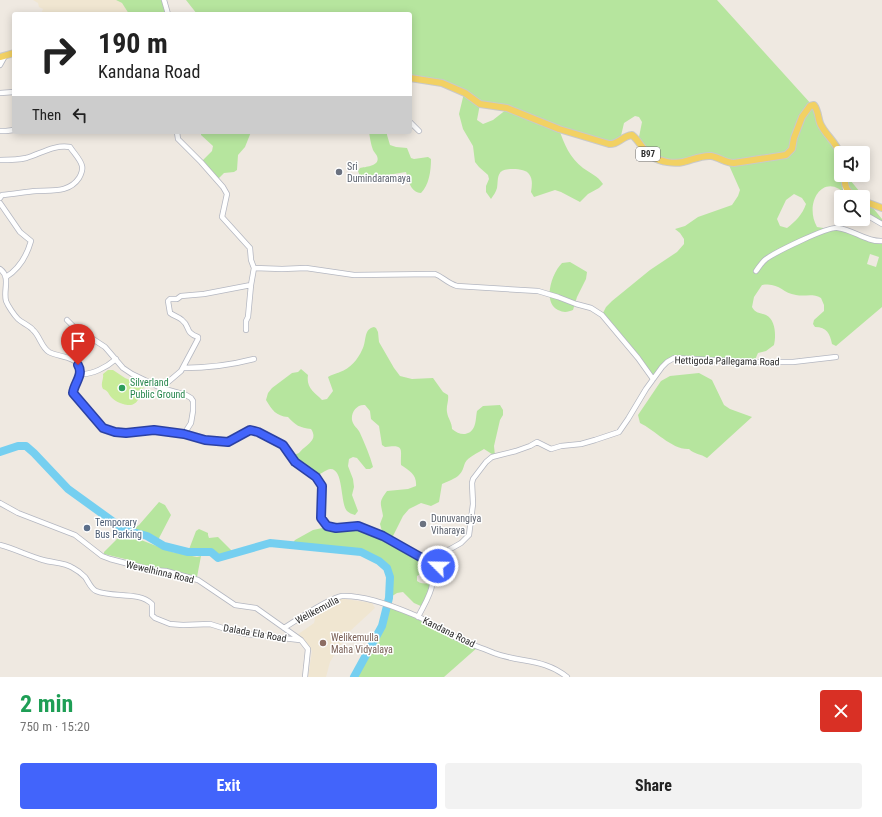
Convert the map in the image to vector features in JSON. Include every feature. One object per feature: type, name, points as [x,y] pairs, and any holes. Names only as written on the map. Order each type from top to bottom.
[{"type":"main road","name":"B97","points":[[412,78],[442,83],[465,93],[480,104],[507,108],[559,129],[609,144],[613,145],[626,136],[632,135],[646,153],[654,158],[668,162],[682,162],[710,155],[728,163],[734,163],[786,155],[792,149],[794,138],[802,117],[810,106],[814,105],[818,112],[821,125],[837,146]]},
{"type":"main road","points":[[844,182],[844,186],[847,190]]},
{"type":"main road","points":[[870,204],[882,208]]},
{"type":"street","points":[[164,0],[167,12]]},
{"type":"street","points":[[0,65],[3,56]]},
{"type":"street","points":[[0,92],[12,92]]},
{"type":"street","points":[[412,124],[419,132]]},
{"type":"street","points":[[0,131],[12,130]]},
{"type":"street","points":[[177,134],[178,139],[223,187],[226,194],[222,217],[250,248],[251,260],[254,268],[246,330]]},
{"type":"street","points":[[0,160],[25,158],[46,150],[65,146],[70,147],[82,166],[81,174],[73,185],[63,190],[2,195],[0,198]]},
{"type":"street","points":[[844,186],[845,190]]},
{"type":"street","points":[[0,203],[20,232],[30,241],[28,252],[13,272],[6,277]]},
{"type":"street","points":[[870,217],[882,224]]},
{"type":"street","points":[[756,271],[764,260],[780,250],[834,228],[852,232],[870,240],[882,241]]},
{"type":"street","points":[[254,268],[306,268],[354,275],[435,274],[456,286],[538,291],[591,308],[602,315],[638,358],[653,379]]},
{"type":"street","points":[[0,270],[5,273],[6,277],[6,302],[18,319],[34,330],[44,348],[50,352],[71,359],[80,368],[80,374],[73,393],[103,428],[126,433],[154,430],[184,434],[205,440],[228,442],[251,430],[256,430],[283,445],[295,462],[316,477],[322,486],[321,518],[327,526],[336,528],[358,526],[383,536],[422,558],[430,570]]},
{"type":"street","points":[[161,388],[172,380],[183,368],[198,339],[198,337],[189,333],[188,327],[183,320],[170,313],[168,301],[181,296],[204,294],[251,285]]},
{"type":"street","points":[[67,320],[73,326],[99,342],[123,368],[132,374],[161,388],[186,395],[193,399],[193,411],[190,423],[184,434]]},
{"type":"street","name":"Hettigoda Pallegama Road","points":[[430,570],[441,564],[445,552],[460,543],[469,535],[473,504],[473,479],[489,459],[530,446],[537,442],[551,449],[561,446],[581,444],[619,432],[653,379],[667,362],[674,358],[754,362],[793,362],[836,357]]},
{"type":"street","points":[[80,374],[94,372],[111,364],[116,359]]},
{"type":"street","points":[[183,368],[228,365],[254,359]]},
{"type":"street","name":"Wewelhinna Road","points":[[0,503],[18,513],[75,535],[102,556],[152,570],[166,571],[198,580],[232,604],[256,608],[302,640]]},
{"type":"street","name":"Dalada Ela Road","points":[[0,545],[13,548],[45,561],[58,562],[73,567],[84,576],[94,591],[110,595],[126,595],[148,599],[152,604],[152,615],[155,618],[170,624],[210,624],[247,634],[302,640]]},
{"type":"street","name":"Kandana Road","points":[[430,570],[433,584],[418,617],[457,638],[495,654],[521,660],[545,663],[567,677]]},
{"type":"street","name":"Welikemulla","points":[[284,628],[339,596],[358,597],[399,609],[418,617]]},
{"type":"street","points":[[302,640],[308,648],[305,677]]},
{"type":"shaded area","points":[[33,0],[116,0],[122,3],[128,12],[42,12],[43,9],[39,7],[38,3]]},
{"type":"shaded area","name":"Welikemulla Maha Vidyalaya","points":[[339,598],[372,603],[375,608],[348,633],[330,662],[326,677],[308,677],[312,651],[297,635],[314,623],[315,619],[312,613]]},
{"type":"green space","points":[[116,0],[164,0],[167,12],[128,12],[122,3]]},
{"type":"green space","points":[[186,0],[717,0],[812,105],[820,122],[835,146],[834,182],[852,182],[858,190],[840,190],[831,186],[824,188],[819,192],[815,199],[813,217],[817,227],[830,229],[834,228],[882,241],[882,307],[836,346],[832,344],[830,337],[825,330],[815,327],[813,324],[814,320],[824,311],[824,305],[821,298],[791,294],[777,286],[768,284],[762,285],[754,297],[752,307],[756,312],[766,315],[772,321],[775,333],[774,345],[766,351],[758,353],[754,362],[674,358],[653,379],[602,315],[606,307],[612,301],[650,270],[677,252],[684,244],[684,239],[675,229],[685,226],[698,217],[732,205],[740,190],[728,163],[717,157],[682,162],[654,158],[638,142],[642,122],[639,117],[635,116],[624,123],[620,140],[616,143],[559,129],[565,145],[574,160],[603,184],[588,194],[580,202],[555,190],[534,197],[531,192],[532,180],[529,174],[524,170],[519,169],[505,170],[500,173],[497,189],[491,199],[486,192],[486,186],[489,179],[488,175],[475,162],[473,146],[463,129],[459,114],[464,93],[442,83],[412,79],[412,12],[195,12]],"holes":[[[480,104],[507,109],[493,120],[483,124],[477,120]],[[794,194],[802,198],[806,204],[798,218],[787,228],[780,226],[777,219],[786,200]],[[870,254],[879,257],[876,267],[867,264]]]},
{"type":"green space","points":[[250,134],[245,147],[238,155],[237,170],[234,172],[224,173],[217,180],[201,162],[212,151],[213,146],[201,135]]},
{"type":"green space","points":[[369,134],[387,134],[390,145],[407,148],[411,158],[428,157],[431,159],[429,178],[424,190],[421,193],[414,191],[406,172],[369,178],[360,176],[358,171],[360,168],[375,164],[377,162],[377,156],[372,148]]},
{"type":"green space","points":[[870,204],[882,219],[882,224],[870,217]]},
{"type":"green space","points":[[570,262],[587,272],[586,279],[577,297],[573,310],[564,312],[558,310],[550,301],[550,287],[555,273],[562,263]]},
{"type":"green space","points":[[374,327],[378,332],[379,342],[400,376],[412,379],[433,378],[443,392],[448,395],[447,412],[452,429],[455,431],[461,434],[467,434],[472,430],[475,424],[477,411],[483,406],[500,405],[503,410],[503,415],[500,420],[494,446],[495,456],[484,449],[468,459],[459,475],[442,484],[439,502],[431,506],[421,503],[409,509],[403,516],[391,540],[426,562],[422,573],[417,576],[417,581],[433,584],[423,607],[414,603],[403,592],[397,593],[389,598],[390,584],[387,570],[382,563],[374,558],[365,554],[343,550],[308,548],[291,545],[295,540],[313,530],[327,527],[358,526],[383,535],[380,524],[383,516],[381,503],[384,495],[387,491],[408,489],[416,486],[414,476],[410,471],[401,465],[401,452],[399,447],[385,447],[382,445],[379,426],[371,419],[370,411],[365,405],[359,406],[354,411],[352,420],[362,437],[373,467],[366,469],[357,458],[353,457],[349,459],[348,466],[353,479],[354,487],[352,495],[358,511],[355,515],[350,513],[345,507],[340,480],[338,474],[334,470],[330,469],[324,471],[316,477],[290,456],[299,453],[311,442],[313,432],[311,429],[301,427],[295,424],[288,417],[277,414],[272,410],[266,400],[268,393],[272,388],[292,373],[298,372],[301,369],[308,375],[309,387],[322,400],[327,399],[333,391],[328,377],[344,371],[353,363],[364,347],[368,330]]},
{"type":"green space","name":"Silverland Public Ground","points":[[108,370],[113,370],[125,378],[144,386],[138,401],[132,405],[123,404],[113,399],[103,389],[103,374]]},
{"type":"green space","points":[[699,373],[712,380],[724,405],[730,409],[752,417],[707,458],[689,449],[670,443],[640,423],[638,415],[661,381],[670,376]]},
{"type":"green space","points":[[159,502],[165,505],[171,515],[157,542],[147,536],[130,531],[139,525]]},
{"type":"green space","points":[[199,529],[208,533],[209,538],[218,537],[235,554],[218,558],[211,552],[188,552],[196,531]]},
{"type":"green space","points":[[123,533],[172,552],[197,557],[201,556],[197,577],[160,568],[146,567],[125,559],[104,554],[104,552]]},
{"type":"green space","points":[[387,605],[412,614],[478,647],[444,677],[354,677],[382,626]]},
{"type":"waterway","points":[[0,452],[18,446],[26,446],[68,489],[122,528],[147,536],[164,546],[188,552],[211,552],[218,558],[270,543],[361,552],[379,561],[387,568],[390,577],[389,598],[382,626],[354,677]]},
{"type":"place","name":"Sri Dumindaramaya","points":[[339,172]]},
{"type":"place","name":"Silverland Public Ground","points":[[122,388]]},
{"type":"place","name":"Dunuvangiya Viharaya","points":[[423,524]]},
{"type":"place","name":"Temporary Bus Parking","points":[[87,528]]},
{"type":"place","name":"Welikemulla Maha Vidyalaya","points":[[323,643]]},
{"type":"route","points":[[78,365],[80,368],[80,375],[73,393],[95,421],[103,428],[115,432],[126,433],[154,430],[184,434],[219,442],[228,442],[250,430],[256,430],[283,445],[295,462],[316,477],[322,486],[321,518],[327,526],[336,528],[358,526],[383,536],[408,549],[422,558],[430,570],[438,566]]}]
